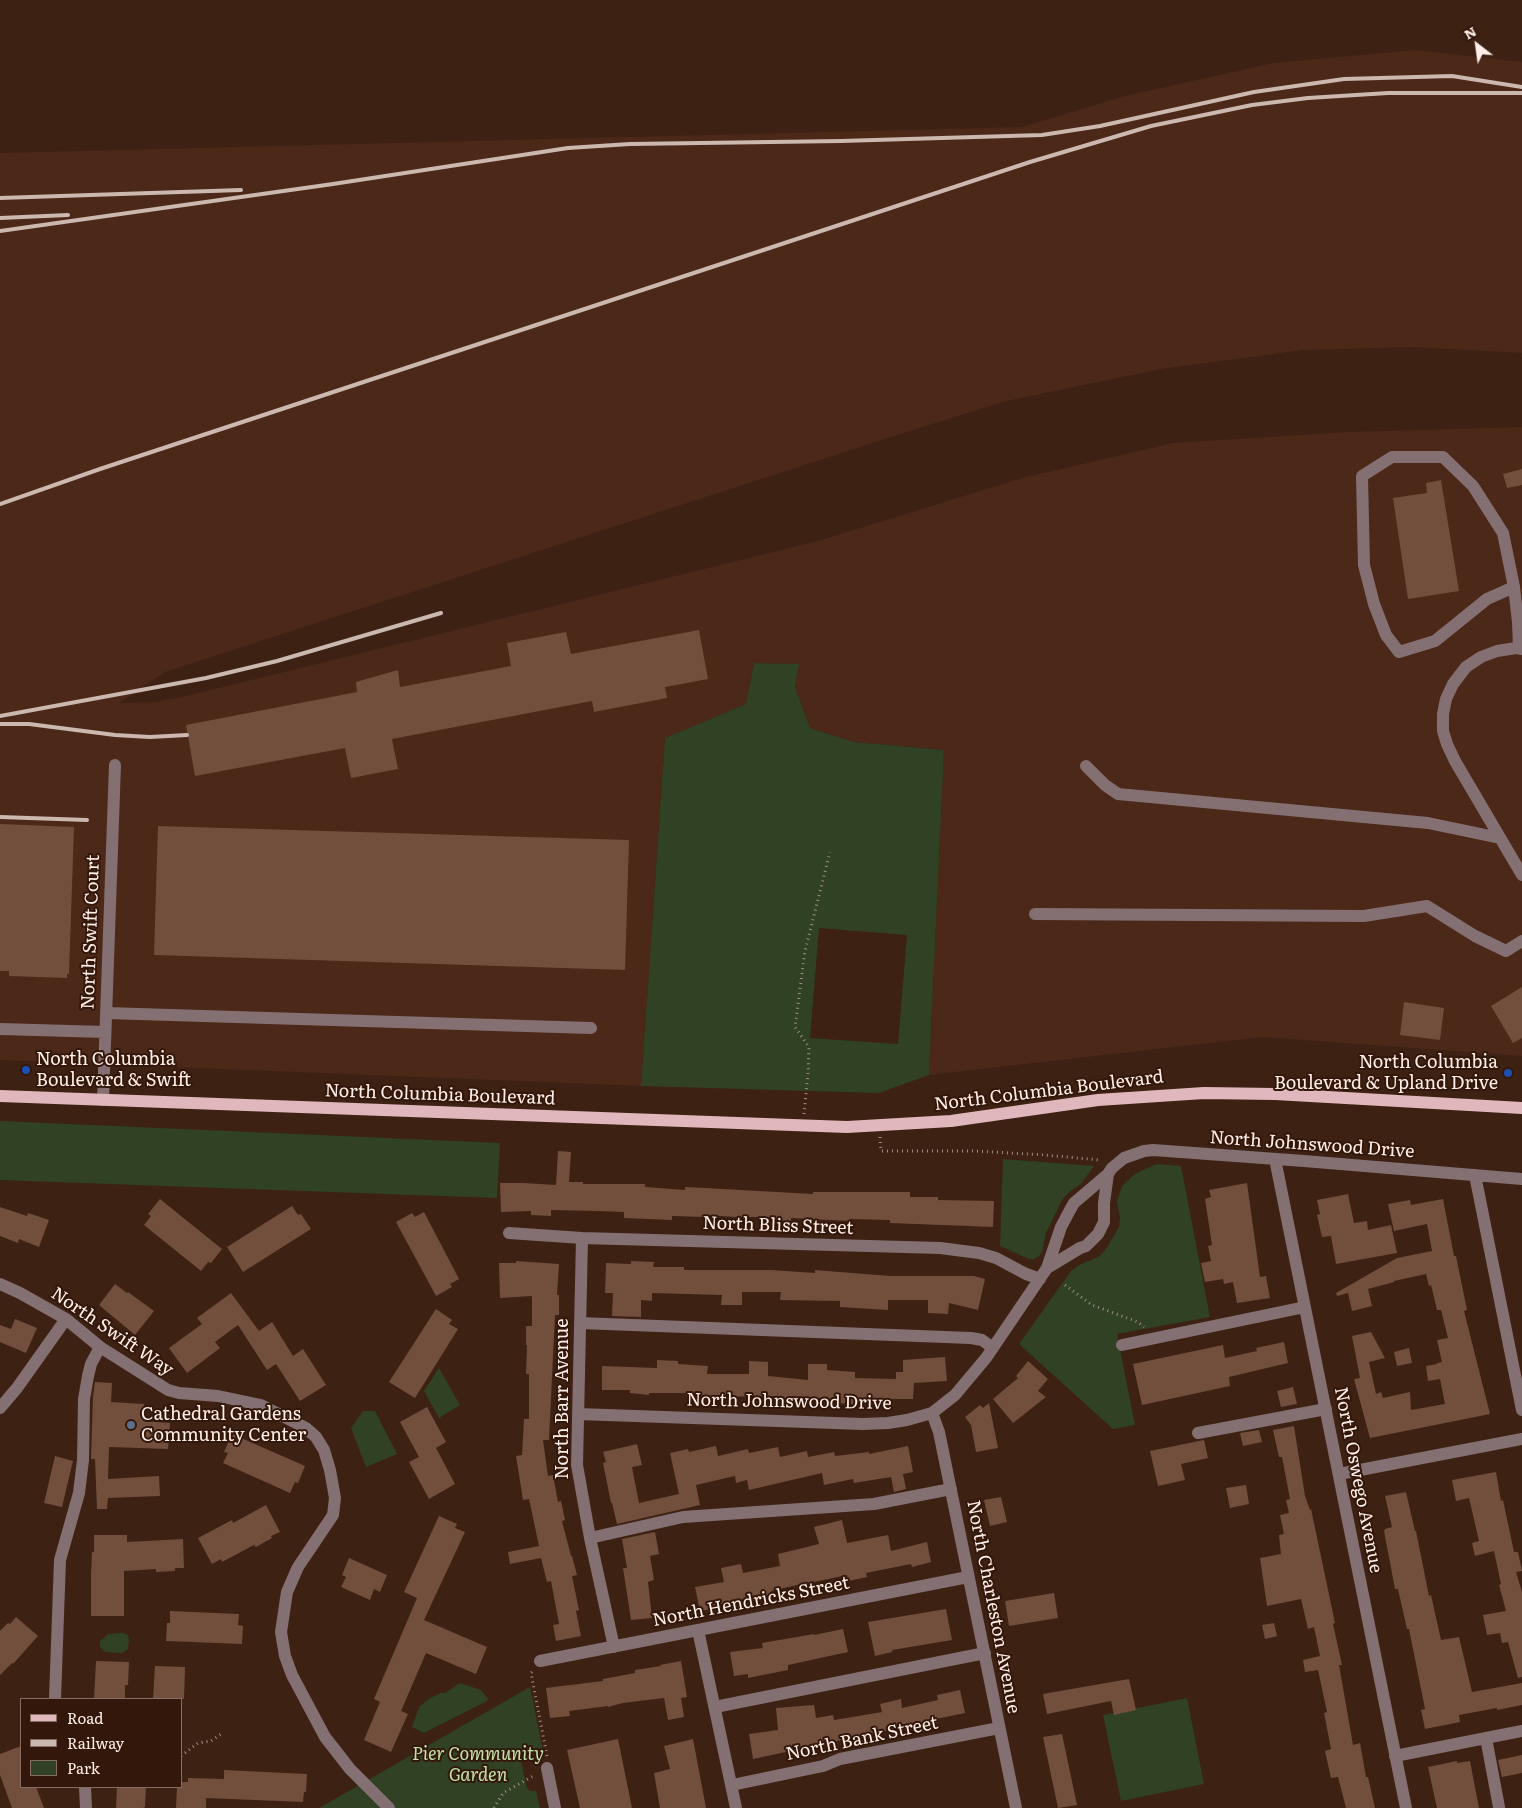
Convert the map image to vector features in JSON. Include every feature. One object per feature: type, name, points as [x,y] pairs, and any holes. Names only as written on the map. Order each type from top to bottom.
[{"type":"main road","name":"North Columbia Boulevard","points":[[0,1096],[847,1128],[975,1118],[1098,1100],[1204,1093],[1275,1094],[1522,1108]]},
{"type":"street","points":[[1514,587],[1487,599],[1435,641],[1399,652],[1386,635],[1374,604],[1364,565],[1362,476],[1392,457],[1443,456],[1473,486],[1502,533],[1514,587],[1520,649],[1497,651],[1481,657],[1466,667],[1453,684],[1446,700],[1443,714],[1443,731],[1455,760],[1522,875]]},
{"type":"street","name":"North Swift Court","points":[[102,1100],[115,764]]},
{"type":"street","points":[[1086,766],[1105,785],[1118,794],[1428,823],[1500,838]]},
{"type":"street","points":[[1035,914],[1364,916],[1427,906],[1476,936],[1506,951],[1522,941]]},
{"type":"street","points":[[106,1013],[591,1028]]},
{"type":"street","points":[[0,1029],[105,1032]]},
{"type":"street","name":"North Johnswood Drive","points":[[578,1414],[863,1424],[907,1420],[932,1413],[955,1395],[993,1348],[1043,1273],[1074,1203],[1124,1158],[1144,1151],[1153,1150],[1275,1159],[1522,1179]]},
{"type":"street","name":"North Oswego Avenue","points":[[1275,1159],[1406,1808]]},
{"type":"street","name":"North Johnswood Drive","points":[[1043,1273],[1091,1242],[1098,1234],[1104,1222],[1108,1174]]},
{"type":"street","points":[[1475,1175],[1522,1410]]},
{"type":"street","points":[[1082,1197],[1097,1200],[1104,1208]]},
{"type":"street","points":[[1060,1232],[1066,1242],[1080,1248]]},
{"type":"street","name":"North Bliss Street","points":[[509,1233],[582,1238],[940,1248],[979,1252],[996,1258],[1026,1274],[1043,1273]]},
{"type":"street","name":"North Barr Avenue","points":[[582,1238],[578,1471],[590,1538],[614,1647]]},
{"type":"street","name":"North Swift Way","points":[[0,1284],[66,1319],[100,1347],[168,1390],[179,1393],[218,1396],[261,1405],[300,1424],[316,1437],[324,1450],[330,1470],[335,1498],[333,1515],[298,1566],[287,1592],[282,1632],[285,1656],[292,1675],[325,1738],[350,1769],[389,1808]]},
{"type":"street","points":[[1122,1345],[1305,1307]]},
{"type":"street","points":[[0,1408],[17,1388],[66,1319]]},
{"type":"street","points":[[580,1323],[971,1338],[982,1340],[993,1348]]},
{"type":"street","points":[[55,1698],[60,1560],[79,1493],[83,1460],[84,1399],[88,1376],[91,1364],[100,1347]]},
{"type":"street","points":[[1198,1433],[1326,1409]]},
{"type":"street","name":"North Charleston Avenue","points":[[932,1413],[938,1428],[951,1489],[1016,1808]]},
{"type":"street","points":[[1339,1474],[1522,1439]]},
{"type":"street","points":[[590,1538],[683,1517],[874,1504],[951,1489]]},
{"type":"street","name":"North Hendricks Street","points":[[540,1661],[968,1577]]},
{"type":"street","points":[[698,1630],[736,1808]]},
{"type":"street","points":[[715,1708],[985,1653]]},
{"type":"street","name":"North Bank Street","points":[[732,1785],[823,1766],[840,1759],[999,1728]]},
{"type":"street","points":[[1395,1756],[1522,1731]]},
{"type":"street","points":[[1486,1738],[1499,1807]]},
{"type":"street","points":[[547,1768],[555,1808]]},
{"type":"street","points":[[85,1788],[86,1808]]},
{"type":"path","points":[[802,1126],[809,1048],[795,1027],[805,951],[830,852]]},
{"type":"path","points":[[880,1126],[881,1151],[975,1151],[1101,1160],[1106,1156]]},
{"type":"path","points":[[1065,1285],[1092,1305],[1138,1322],[1144,1327],[1149,1339]]},
{"type":"path","points":[[540,1661],[531,1673],[547,1750],[547,1768]]},
{"type":"path","points":[[182,1755],[198,1743],[211,1741],[221,1734]]},
{"type":"path","points":[[494,1808],[503,1793],[525,1779]]},
{"type":"shaded area","points":[[1416,50],[1522,62],[1522,353],[1413,347],[1304,350],[1161,369],[1007,401],[165,672],[119,703],[154,702],[182,697],[818,541],[1022,478],[1173,443],[1347,432],[1522,427],[1522,1056],[1262,1037],[929,1075],[944,750],[854,742],[810,728],[795,687],[799,664],[754,663],[746,704],[665,738],[641,1086],[0,1060],[0,153],[1022,127],[1125,96],[1273,63]]},
{"type":"green space","points":[[754,663],[799,664],[795,687],[810,728],[854,742],[944,750],[929,1075],[879,1093],[641,1086],[665,738],[746,704]],"holes":[[[819,928],[907,935],[898,1044],[810,1038]]]},
{"type":"green space","points":[[0,1121],[500,1143],[497,1198],[0,1180]]},
{"type":"green space","points":[[1003,1159],[1094,1166],[1081,1184],[1069,1192],[1062,1200],[1046,1233],[1042,1252],[1034,1259],[1029,1259],[1000,1246]]},
{"type":"green space","points":[[1157,1164],[1181,1166],[1210,1317],[1117,1334],[1135,1425],[1113,1429],[1019,1344],[1071,1271],[1079,1265],[1100,1256],[1108,1246],[1119,1227],[1120,1217],[1117,1202],[1122,1186],[1136,1173]]},
{"type":"green space","points":[[439,1368],[460,1405],[439,1418],[424,1391]]},
{"type":"green space","points":[[363,1411],[375,1411],[397,1454],[366,1467],[351,1428]]},
{"type":"green space","points":[[123,1633],[128,1635],[129,1639],[128,1649],[122,1653],[105,1652],[100,1647],[100,1641],[108,1634]]},
{"type":"green space","points":[[460,1683],[481,1690],[489,1700],[424,1733],[412,1727],[419,1707],[430,1698],[445,1693]]},
{"type":"green space","name":"Pier Community Garden","points":[[530,1687],[543,1751],[520,1757],[527,1788],[530,1791],[536,1791],[540,1808],[319,1808]]},
{"type":"green space","points":[[1187,1698],[1204,1784],[1121,1801],[1103,1715]]},
{"type":"building","points":[[1522,469],[1522,485],[1507,488],[1503,474]]},
{"type":"building","points":[[1441,480],[1459,591],[1408,599],[1393,498],[1427,493],[1426,483]]},
{"type":"building","points":[[699,630],[708,679],[665,687],[667,698],[594,712],[592,701],[392,739],[398,769],[351,778],[345,748],[195,776],[186,725],[357,692],[356,682],[398,670],[400,687],[511,666],[507,643],[566,632],[571,654]]},
{"type":"building","points":[[0,824],[74,827],[69,974],[67,974],[67,978],[9,976],[9,971],[0,971]]},
{"type":"building","points":[[158,826],[629,840],[625,970],[154,955]]},
{"type":"building","points":[[1522,987],[1522,1038],[1513,1043],[1491,1006]]},
{"type":"building","points":[[1404,1002],[1444,1008],[1440,1040],[1400,1035]]},
{"type":"building","points":[[558,1151],[571,1152],[569,1182],[583,1182],[583,1184],[645,1184],[645,1187],[685,1190],[685,1187],[813,1194],[813,1192],[910,1192],[910,1197],[938,1197],[938,1200],[994,1201],[993,1227],[890,1223],[890,1220],[850,1219],[850,1221],[791,1218],[791,1221],[771,1220],[771,1217],[705,1215],[705,1217],[672,1216],[672,1220],[624,1218],[624,1212],[597,1211],[551,1210],[551,1216],[531,1215],[531,1211],[501,1212],[500,1183],[556,1185]]},
{"type":"building","points":[[1247,1183],[1260,1277],[1266,1276],[1270,1298],[1237,1303],[1233,1282],[1224,1284],[1223,1279],[1205,1282],[1201,1263],[1211,1261],[1208,1246],[1212,1245],[1205,1199],[1211,1197],[1209,1190]]},
{"type":"building","points":[[1348,1194],[1354,1223],[1367,1221],[1368,1230],[1391,1225],[1397,1253],[1336,1264],[1331,1236],[1322,1237],[1317,1215],[1320,1214],[1317,1200]]},
{"type":"building","points":[[160,1199],[222,1249],[211,1263],[208,1262],[201,1271],[144,1225],[151,1216],[148,1214]]},
{"type":"building","points":[[1443,1199],[1467,1310],[1464,1311],[1490,1414],[1370,1438],[1354,1379],[1360,1378],[1352,1336],[1371,1332],[1385,1358],[1369,1362],[1376,1394],[1381,1392],[1383,1398],[1410,1392],[1411,1410],[1445,1404],[1440,1379],[1428,1381],[1426,1366],[1442,1362],[1437,1340],[1448,1338],[1441,1310],[1437,1310],[1431,1285],[1429,1286],[1426,1274],[1368,1289],[1372,1306],[1352,1311],[1348,1293],[1337,1296],[1336,1293],[1397,1258],[1432,1251],[1427,1224],[1394,1231],[1388,1204],[1410,1200],[1411,1205]]},
{"type":"building","points":[[292,1206],[298,1215],[301,1214],[311,1229],[243,1272],[227,1247]]},
{"type":"building","points":[[0,1207],[27,1216],[28,1213],[49,1220],[39,1247],[19,1239],[18,1243],[0,1236]]},
{"type":"building","points":[[424,1212],[459,1279],[450,1284],[452,1287],[436,1296],[396,1222],[412,1213],[415,1217]]},
{"type":"building","points":[[516,1261],[559,1264],[557,1295],[559,1295],[559,1315],[555,1315],[549,1440],[543,1440],[548,1476],[553,1475],[558,1502],[561,1501],[565,1520],[562,1521],[577,1575],[572,1576],[579,1610],[576,1611],[581,1636],[556,1641],[553,1625],[559,1624],[551,1581],[547,1582],[541,1558],[510,1564],[508,1552],[539,1546],[529,1499],[523,1500],[516,1456],[522,1455],[524,1419],[529,1419],[529,1374],[526,1374],[526,1326],[532,1326],[532,1296],[500,1298],[499,1263],[516,1263]]},
{"type":"building","points":[[631,1261],[654,1262],[653,1267],[684,1267],[684,1270],[771,1270],[815,1273],[815,1270],[890,1276],[974,1276],[985,1279],[978,1310],[949,1303],[948,1314],[928,1313],[928,1300],[888,1300],[888,1310],[840,1307],[840,1301],[780,1300],[781,1292],[742,1292],[742,1305],[721,1305],[722,1295],[652,1293],[652,1301],[641,1300],[641,1317],[612,1316],[613,1293],[605,1293],[606,1263],[631,1264]]},
{"type":"building","points":[[115,1284],[154,1311],[135,1335],[99,1305]]},
{"type":"building","points":[[231,1293],[259,1331],[272,1322],[293,1356],[303,1349],[326,1385],[300,1401],[276,1364],[267,1370],[238,1325],[215,1342],[220,1348],[187,1373],[169,1348],[202,1324],[197,1318]]},
{"type":"building","points":[[436,1309],[452,1320],[449,1324],[458,1329],[415,1398],[389,1382]]},
{"type":"building","points":[[15,1319],[37,1328],[26,1353],[0,1342],[0,1325],[11,1329]]},
{"type":"building","points":[[1284,1342],[1288,1363],[1229,1377],[1230,1386],[1142,1405],[1133,1364],[1223,1345],[1225,1358],[1257,1351],[1256,1348]]},
{"type":"building","points":[[1409,1348],[1412,1363],[1397,1366],[1394,1352]]},
{"type":"building","points":[[945,1357],[947,1381],[914,1383],[913,1399],[853,1401],[853,1404],[835,1403],[835,1399],[797,1398],[797,1401],[778,1399],[778,1396],[706,1397],[686,1396],[686,1393],[649,1393],[649,1395],[630,1393],[630,1390],[602,1390],[602,1366],[657,1368],[657,1360],[678,1361],[678,1364],[708,1366],[707,1374],[749,1374],[749,1361],[768,1362],[768,1376],[808,1380],[808,1364],[827,1364],[827,1370],[855,1372],[855,1378],[896,1379],[896,1372],[903,1372],[903,1360]]},
{"type":"building","points":[[1028,1361],[1048,1379],[1038,1391],[1046,1397],[1013,1423],[993,1399],[1018,1378],[1016,1376]]},
{"type":"building","points":[[95,1382],[112,1383],[111,1402],[144,1404],[143,1421],[170,1423],[168,1449],[109,1447],[108,1479],[159,1476],[160,1496],[108,1498],[107,1509],[97,1509],[95,1459],[91,1459]]},
{"type":"building","points":[[1293,1387],[1297,1404],[1281,1407],[1277,1391]]},
{"type":"building","points":[[989,1403],[998,1448],[976,1452],[971,1425],[965,1417],[980,1405],[983,1408]]},
{"type":"building","points":[[427,1407],[446,1442],[436,1448],[455,1484],[429,1499],[409,1462],[419,1457],[400,1422]]},
{"type":"building","points":[[1294,1426],[1305,1496],[1311,1509],[1335,1623],[1333,1624],[1342,1665],[1339,1665],[1353,1745],[1360,1743],[1366,1777],[1368,1777],[1375,1808],[1346,1808],[1338,1777],[1331,1778],[1325,1751],[1331,1749],[1324,1713],[1327,1712],[1318,1670],[1305,1672],[1303,1660],[1320,1656],[1314,1627],[1308,1629],[1301,1599],[1267,1606],[1260,1558],[1281,1554],[1279,1535],[1284,1534],[1280,1515],[1289,1513],[1286,1500],[1290,1499],[1282,1457],[1279,1457],[1273,1430]]},
{"type":"building","points":[[1259,1430],[1262,1442],[1243,1446],[1240,1433]]},
{"type":"building","points":[[232,1434],[305,1466],[298,1483],[295,1482],[290,1493],[223,1463],[228,1453],[224,1452]]},
{"type":"building","points":[[1204,1440],[1208,1458],[1181,1464],[1185,1480],[1158,1486],[1150,1451]]},
{"type":"building","points":[[637,1444],[642,1465],[632,1467],[639,1503],[679,1494],[670,1453],[688,1449],[689,1452],[716,1446],[718,1456],[748,1449],[749,1453],[778,1447],[780,1457],[807,1451],[808,1457],[834,1452],[835,1456],[869,1452],[869,1454],[908,1446],[913,1472],[903,1474],[906,1489],[894,1492],[891,1477],[854,1483],[853,1479],[824,1485],[822,1473],[749,1490],[747,1480],[736,1483],[735,1476],[696,1485],[700,1505],[617,1524],[603,1463],[606,1462],[603,1452]]},
{"type":"building","points":[[55,1456],[73,1461],[62,1507],[44,1503]]},
{"type":"building","points":[[1496,1472],[1514,1552],[1518,1552],[1522,1571],[1516,1572],[1522,1592],[1522,1677],[1518,1678],[1508,1642],[1502,1643],[1500,1633],[1487,1635],[1483,1615],[1506,1611],[1499,1585],[1501,1584],[1494,1551],[1475,1556],[1472,1543],[1479,1541],[1469,1498],[1456,1501],[1452,1480]]},
{"type":"building","points":[[1246,1485],[1249,1504],[1230,1508],[1226,1488]]},
{"type":"building","points":[[1406,1492],[1429,1596],[1431,1595],[1441,1640],[1459,1637],[1472,1692],[1522,1683],[1522,1705],[1459,1715],[1460,1722],[1425,1729],[1421,1710],[1425,1709],[1409,1629],[1407,1629],[1398,1589],[1395,1589],[1384,1531],[1392,1527],[1385,1496]]},
{"type":"building","points":[[1001,1497],[1007,1522],[990,1526],[984,1500]]},
{"type":"building","points":[[266,1505],[280,1532],[256,1547],[254,1545],[222,1562],[221,1559],[212,1564],[198,1538],[232,1520],[233,1523]]},
{"type":"building","points":[[439,1516],[457,1524],[455,1528],[465,1532],[424,1620],[487,1647],[476,1674],[426,1653],[401,1711],[408,1714],[391,1752],[364,1740],[380,1702],[374,1699],[417,1598],[404,1592]]},
{"type":"building","points":[[842,1520],[847,1543],[888,1535],[891,1551],[927,1542],[931,1562],[912,1567],[911,1564],[866,1573],[867,1577],[848,1581],[847,1575],[814,1581],[771,1591],[772,1596],[757,1599],[756,1596],[717,1605],[718,1608],[700,1611],[695,1587],[724,1582],[721,1568],[741,1564],[743,1573],[780,1566],[778,1554],[819,1544],[814,1527]]},
{"type":"building","points":[[655,1532],[659,1554],[650,1556],[654,1580],[648,1582],[652,1618],[631,1620],[623,1568],[627,1568],[622,1539]]},
{"type":"building","points":[[94,1535],[127,1535],[127,1542],[183,1539],[184,1568],[175,1568],[175,1571],[156,1572],[156,1569],[124,1571],[124,1616],[91,1616],[91,1574]]},
{"type":"building","points":[[349,1558],[387,1575],[380,1592],[374,1589],[370,1600],[341,1587],[346,1577],[342,1575]]},
{"type":"building","points":[[1054,1593],[1058,1618],[1009,1626],[1005,1601]]},
{"type":"building","points":[[946,1609],[952,1640],[892,1650],[892,1652],[875,1656],[868,1622]]},
{"type":"building","points":[[170,1611],[239,1614],[238,1625],[243,1626],[242,1644],[166,1641],[167,1623],[170,1623]]},
{"type":"building","points":[[16,1617],[38,1636],[13,1664],[0,1675],[0,1631]]},
{"type":"building","points":[[1274,1623],[1277,1636],[1265,1639],[1262,1625]]},
{"type":"building","points":[[843,1629],[848,1652],[788,1665],[788,1670],[748,1678],[748,1674],[734,1676],[730,1652],[763,1648],[762,1643]]},
{"type":"building","points":[[96,1661],[129,1662],[128,1685],[125,1685],[125,1698],[94,1698]]},
{"type":"building","points":[[681,1661],[687,1697],[681,1698],[684,1717],[668,1720],[664,1698],[569,1711],[570,1716],[550,1718],[546,1688],[603,1681],[603,1679],[635,1673],[635,1670]]},
{"type":"building","points":[[155,1666],[185,1667],[184,1699],[153,1698]]},
{"type":"building","points":[[1129,1679],[1136,1710],[1114,1715],[1111,1701],[1047,1714],[1043,1694]]},
{"type":"building","points":[[960,1690],[965,1713],[936,1719],[937,1723],[920,1727],[919,1724],[871,1734],[871,1737],[852,1740],[851,1738],[753,1759],[749,1734],[778,1730],[776,1708],[814,1705],[816,1718],[833,1715],[834,1720],[882,1712],[880,1704],[901,1699],[902,1708],[938,1700],[937,1695]]},
{"type":"building","points":[[1062,1734],[1077,1805],[1058,1808],[1043,1737]]},
{"type":"building","points":[[618,1739],[632,1808],[580,1808],[567,1750]]},
{"type":"building","points":[[693,1739],[706,1808],[660,1808],[654,1773],[670,1769],[664,1746]]},
{"type":"building","points":[[20,1746],[20,1788],[36,1788],[44,1808],[12,1808],[0,1775],[0,1754]]},
{"type":"building","points":[[1522,1755],[1522,1773],[1502,1777],[1498,1760]]},
{"type":"building","points":[[1457,1761],[1457,1763],[1470,1761],[1479,1808],[1437,1808],[1428,1767]]},
{"type":"building","points":[[224,1770],[307,1774],[306,1792],[304,1792],[303,1802],[206,1798],[206,1808],[176,1808],[177,1788],[182,1788],[182,1782],[188,1782],[188,1778],[224,1779]]},
{"type":"building","points":[[117,1788],[146,1788],[145,1807],[116,1808]]},
{"type":"railway","points":[[0,231],[333,184],[568,148],[630,144],[841,141],[1042,135],[1100,126],[1254,92],[1344,79],[1452,76],[1522,87]]},
{"type":"railway","points":[[0,504],[100,469],[1030,162],[1151,126],[1252,105],[1308,98],[1388,93],[1522,93]]},
{"type":"railway","points":[[0,198],[241,190]]},
{"type":"railway","points":[[0,218],[68,215]]},
{"type":"railway","points":[[0,716],[206,678],[277,661],[441,613]]},
{"type":"railway","points":[[0,724],[29,724],[115,735],[150,737],[187,735]]},
{"type":"railway","points":[[0,817],[87,820]]},
{"type":"place","name":"North Columbia Boulevard & Swift","points":[[26,1070]]},
{"type":"place","name":"North Columbia Boulevard & Upland Drive","points":[[1508,1073]]},
{"type":"place","name":"Cathedral Gardens Community Center","points":[[131,1425]]}]
